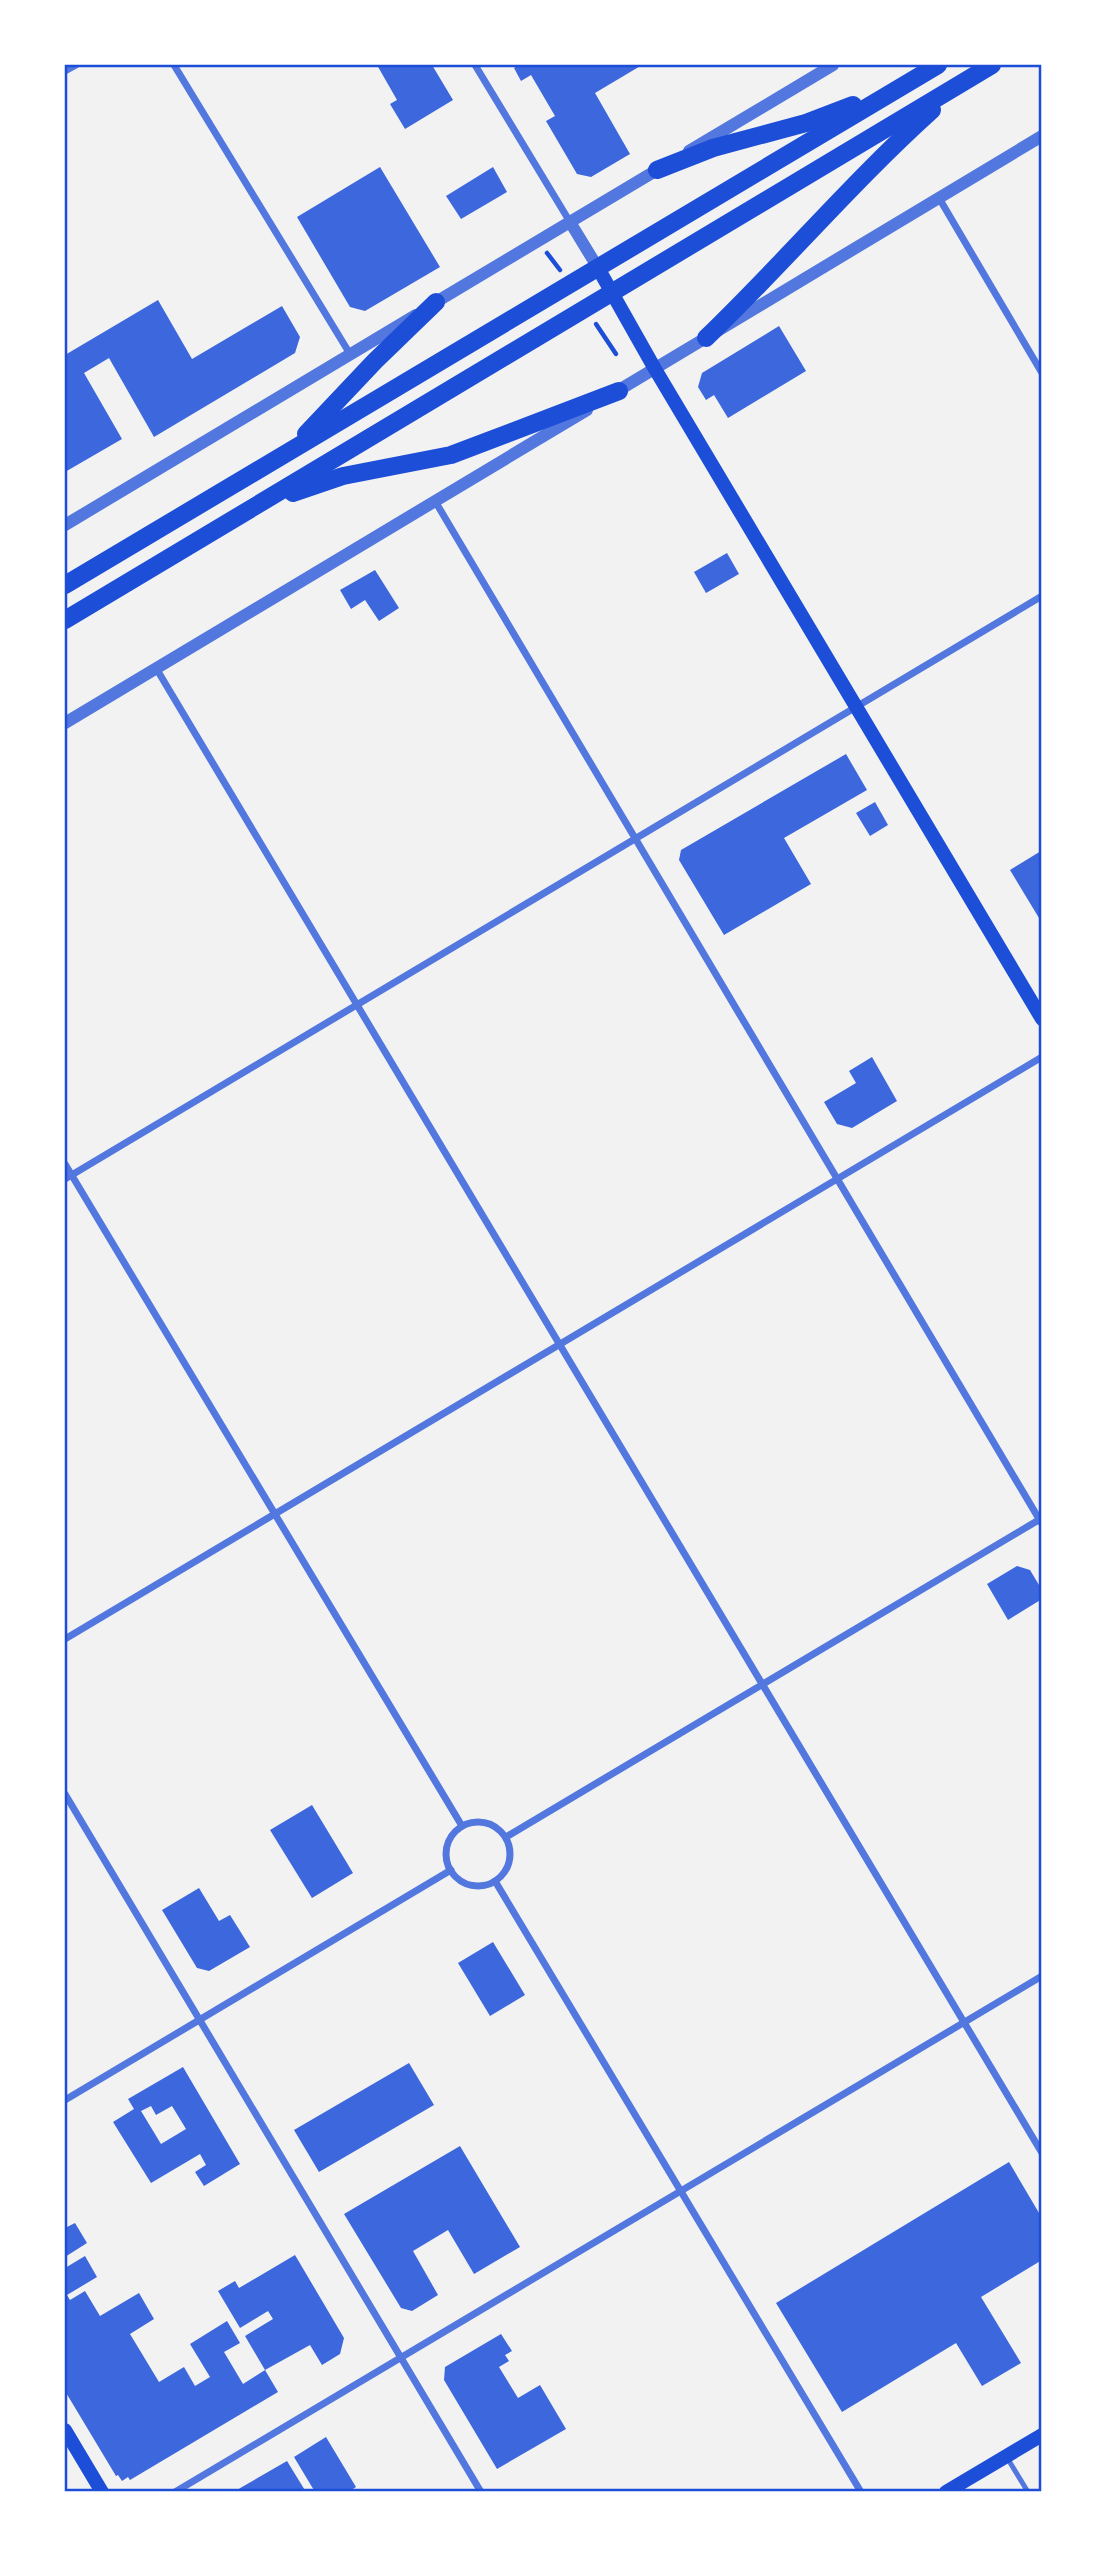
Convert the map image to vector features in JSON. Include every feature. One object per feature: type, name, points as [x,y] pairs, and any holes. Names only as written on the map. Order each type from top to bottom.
[{"type":"main road","points":[[65,585],[938,65]]},
{"type":"main road","points":[[65,620],[992,65]]},
{"type":"main road","points":[[706,338],[768,278],[890,149],[963,82]]},
{"type":"main road","points":[[657,170],[727,144],[820,119],[905,84]]},
{"type":"main road","points":[[598,268],[655,369],[1042,1019]]},
{"type":"main road","points":[[291,450],[375,361],[436,302]]},
{"type":"main road","points":[[248,511],[304,488],[343,476],[451,455],[618,391]]},
{"type":"main road","points":[[65,2430],[102,2492]]},
{"type":"main road","points":[[946,2492],[1042,2435]]},
{"type":"street","points":[[65,71],[76,65]]},
{"type":"street","points":[[174,65],[349,354]]},
{"type":"street","points":[[475,65],[598,268]]},
{"type":"street","points":[[65,524],[833,65]]},
{"type":"street","points":[[65,723],[1042,136]]},
{"type":"street","points":[[939,198],[1042,373]]},
{"type":"street","points":[[435,501],[1041,1520],[506,1837]]},
{"type":"street","points":[[68,1177],[1042,596]]},
{"type":"street","points":[[156,668],[1042,2153]]},
{"type":"street","points":[[65,1639],[1042,1057]]},
{"type":"street","points":[[65,1164],[68,1177],[462,1826]]},
{"type":"street","points":[[65,1794],[481,2492]]},
{"type":"street","points":[[481,1822],[499,1830],[506,1837],[509,1846],[508,1866],[495,1881],[475,1885],[466,1883],[451,1870],[446,1851],[449,1841],[462,1826],[481,1822]]},
{"type":"street","points":[[65,2100],[451,1870]]},
{"type":"street","points":[[495,1881],[862,2492]]},
{"type":"street","points":[[175,2492],[1042,1976]]},
{"type":"lane","points":[[1006,2456],[1028,2492]]},
{"type":"path","points":[[547,253],[563,273]]},
{"type":"path","points":[[594,320],[616,354]]},
{"type":"building","points":[[377,65],[432,65],[453,100],[405,129],[390,104],[397,100]]},
{"type":"building","points":[[519,65],[642,65],[595,93],[630,154],[591,177],[577,174],[546,121],[555,116],[531,75],[521,81],[514,68]]},
{"type":"building","points":[[380,167],[440,267],[365,311],[350,307],[297,217]]},
{"type":"building","points":[[493,167],[507,192],[461,219],[446,196]]},
{"type":"building","points":[[158,300],[192,359],[282,306],[300,337],[295,353],[154,437],[109,358],[84,373],[122,439],[65,472],[65,355]]},
{"type":"building","points":[[779,326],[806,371],[728,418],[714,395],[706,400],[698,387],[702,373]]},
{"type":"building","points":[[727,553],[739,574],[706,593],[694,572]]},
{"type":"building","points":[[375,570],[399,608],[379,621],[365,600],[351,609],[340,590]]},
{"type":"building","points":[[846,754],[867,790],[784,838],[811,884],[724,935],[679,860],[681,850]]},
{"type":"building","points":[[875,802],[888,825],[870,836],[856,813]]},
{"type":"building","points":[[1041,851],[1042,853],[1042,923],[1010,870]]},
{"type":"building","points":[[872,1057],[897,1101],[852,1128],[837,1124],[824,1102],[856,1083],[849,1071]]},
{"type":"building","points":[[1017,1566],[1030,1570],[1042,1590],[1042,1599],[1008,1620],[987,1584]]},
{"type":"building","points":[[312,1805],[353,1873],[312,1898],[270,1830]]},
{"type":"building","points":[[199,1888],[219,1921],[230,1915],[250,1947],[209,1971],[197,1968],[162,1910]]},
{"type":"building","points":[[493,1942],[525,1995],[490,2016],[458,1963]]},
{"type":"building","points":[[409,2063],[434,2105],[319,2172],[294,2130]]},
{"type":"building","points":[[183,2067],[240,2164],[204,2186],[195,2172],[206,2165],[200,2154],[151,2183],[113,2122],[134,2109],[128,2099]],"holes":[[[151,2106],[156,2115],[172,2106],[186,2129],[161,2144],[141,2111]]]},
{"type":"building","points":[[460,2146],[520,2247],[474,2274],[448,2230],[413,2251],[438,2295],[412,2311],[401,2308],[344,2214]]},
{"type":"building","points":[[1009,2162],[1042,2218],[1042,2260],[981,2297],[1021,2363],[982,2386],[956,2343],[842,2412],[776,2303]]},
{"type":"building","points":[[75,2223],[87,2243],[65,2257],[65,2228]]},
{"type":"building","points":[[295,2255],[344,2338],[340,2354],[322,2365],[310,2345],[265,2370],[245,2336],[273,2319],[268,2311],[240,2328],[218,2291],[235,2281],[239,2288]]},
{"type":"building","points":[[85,2256],[97,2277],[67,2295],[70,2300],[85,2291],[100,2316],[139,2293],[154,2319],[130,2334],[159,2382],[184,2367],[195,2386],[210,2377],[190,2344],[227,2321],[240,2343],[224,2352],[243,2384],[265,2370],[278,2392],[130,2480],[128,2477],[122,2481],[116,2476],[65,2391],[65,2268]]},
{"type":"building","points":[[501,2334],[512,2351],[505,2355],[509,2361],[499,2367],[518,2398],[540,2385],[566,2429],[497,2469],[444,2380],[445,2367]]},
{"type":"building","points":[[326,2437],[356,2487],[348,2492],[315,2492],[294,2457]]},
{"type":"building","points":[[287,2461],[306,2492],[234,2492],[242,2487]]}]
